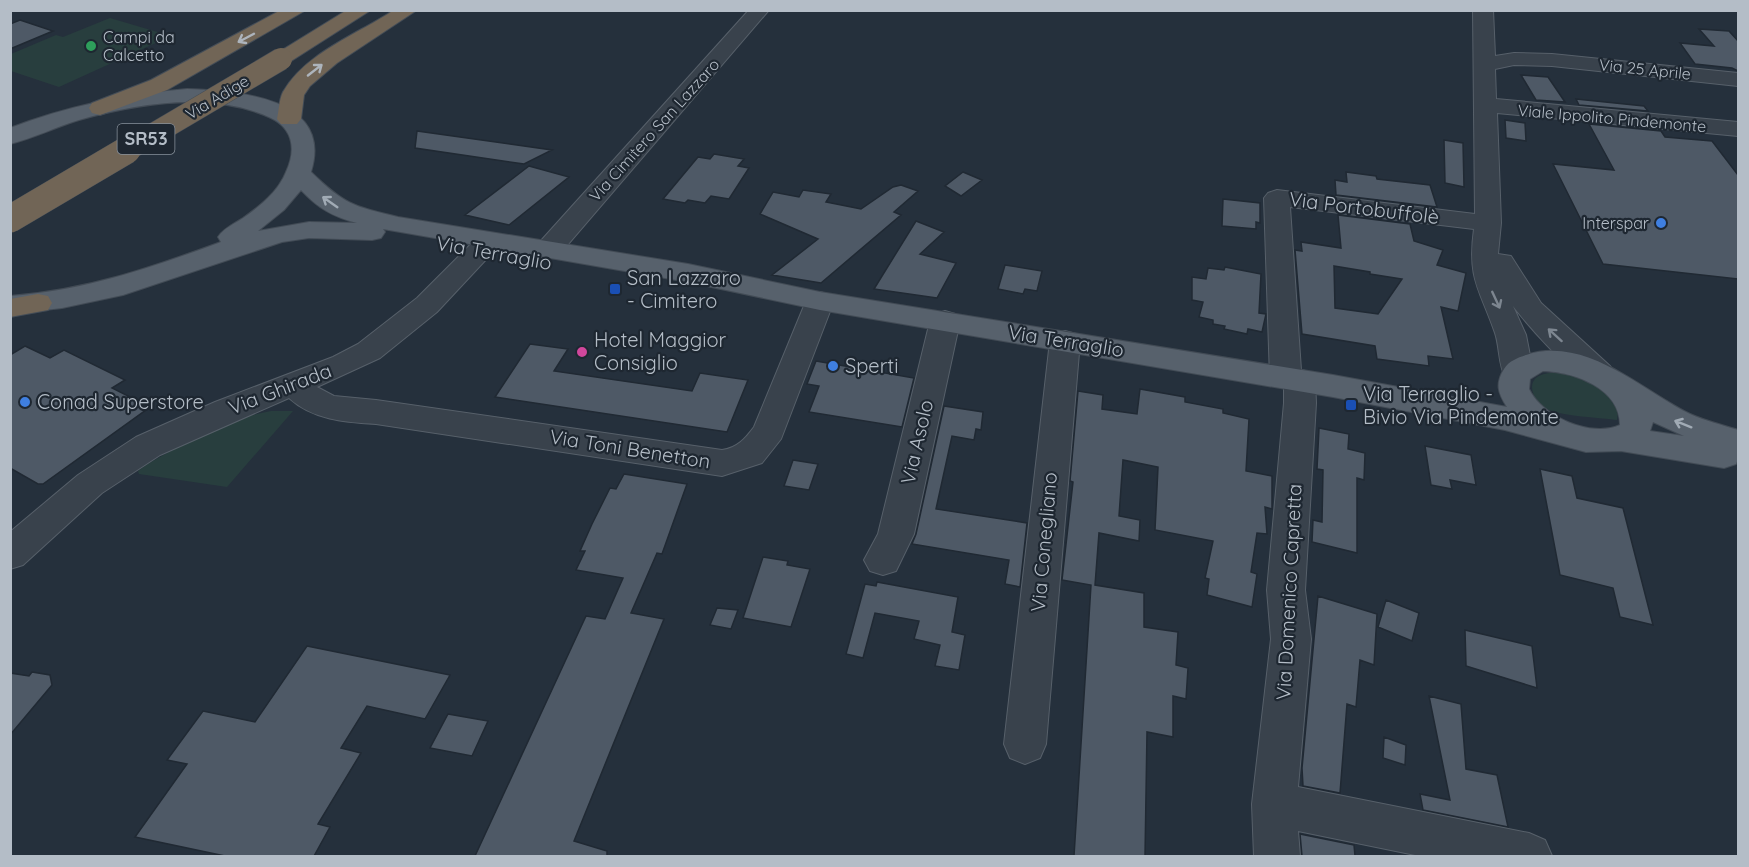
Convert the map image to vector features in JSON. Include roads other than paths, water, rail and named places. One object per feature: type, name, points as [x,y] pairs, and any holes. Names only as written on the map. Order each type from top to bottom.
[{"type":"highway","points":[[100,108],[159,85],[297,10]]},
{"type":"highway","name":"Via Adige","points":[[10,219],[271,57],[339,10]]},
{"type":"highway","name":"Via Adige","points":[[10,200],[271,57],[362,10]]},
{"type":"highway","points":[[289,119],[293,93],[300,82],[322,64],[408,10]]},
{"type":"main road","points":[[14,134],[100,108],[174,97],[226,98],[257,104],[289,119]]},
{"type":"main road","name":"Via Terraglio","points":[[193,260],[250,226],[279,202],[300,174],[306,149],[300,130],[289,119]]},
{"type":"main road","name":"Via Terraglio","points":[[300,174],[326,201],[345,212],[398,225],[688,273],[809,299]]},
{"type":"main road","name":"Via Terraglio","points":[[20,305],[95,293],[146,279],[193,260],[273,234],[318,229],[368,232],[680,284],[809,299],[1306,381],[1378,397],[1515,419],[1562,432]]},
{"type":"main road","name":"Via Terraglio","points":[[1306,381],[1373,385],[1445,397],[1474,398],[1491,393],[1515,376],[1527,364],[1541,361],[1559,361],[1608,379]]},
{"type":"main road","points":[[1515,376],[1513,391],[1520,402],[1544,424],[1562,432],[1592,440],[1619,439],[1738,458]]},
{"type":"main road","points":[[1608,379],[1633,404],[1638,423],[1632,433],[1619,439]]},
{"type":"main road","points":[[1608,379],[1680,423],[1738,442]]},
{"type":"street","name":"Via Cimitero San Lazzaro","points":[[548,250],[760,10]]},
{"type":"street","points":[[1483,10],[1488,223],[1484,256],[1489,285],[1511,335],[1515,376]]},
{"type":"street","name":"Via 25 Aprile","points":[[1485,36],[1501,46],[1552,60]]},
{"type":"street","name":"Via 25 Aprile","points":[[1486,64],[1514,59],[1552,60],[1738,79]]},
{"type":"street","name":"Viale Ippolito Pindemonte","points":[[1486,105],[1738,129]]},
{"type":"street","name":"Via Portobuffolè","points":[[1306,381],[1277,198],[1488,223]]},
{"type":"street","points":[[1488,223],[1511,286],[1551,331],[1608,379]]},
{"type":"street","name":"Via Ghirada","points":[[10,554],[73,498],[129,458],[204,419],[369,351],[445,288],[480,251]]},
{"type":"street","name":"Via Toni Benetton","points":[[292,383],[317,404],[342,410],[376,412],[702,462],[722,463],[742,459],[758,448],[768,431],[809,299]]},
{"type":"street","name":"Via Asolo","points":[[883,560],[896,534],[945,321]]},
{"type":"street","name":"Via Conegliano","points":[[1025,744],[1065,341]]},
{"type":"street","name":"Via Toni Benetton","points":[[332,368],[346,398],[376,412]]},
{"type":"street","name":"Via Domenico Capretta","points":[[1277,856],[1274,804],[1290,639],[1286,590],[1300,403],[1306,381]]},
{"type":"street","points":[[1274,804],[1529,856]]},
{"type":"place","name":"Campi da Calcetto","points":[[91,46]]},
{"type":"place","name":"Interspar","points":[[1661,223]]},
{"type":"place","name":"San Lazzaro - Cimitero","points":[[615,289]]},
{"type":"place","name":"Hotel Maggior Consiglio","points":[[582,352]]},
{"type":"place","name":"Sperti","points":[[833,366]]},
{"type":"place","name":"Conad Superstore","points":[[25,402]]},
{"type":"place","name":"Via Terraglio - Bivio Via Pindemonte","points":[[1351,405]]}]
